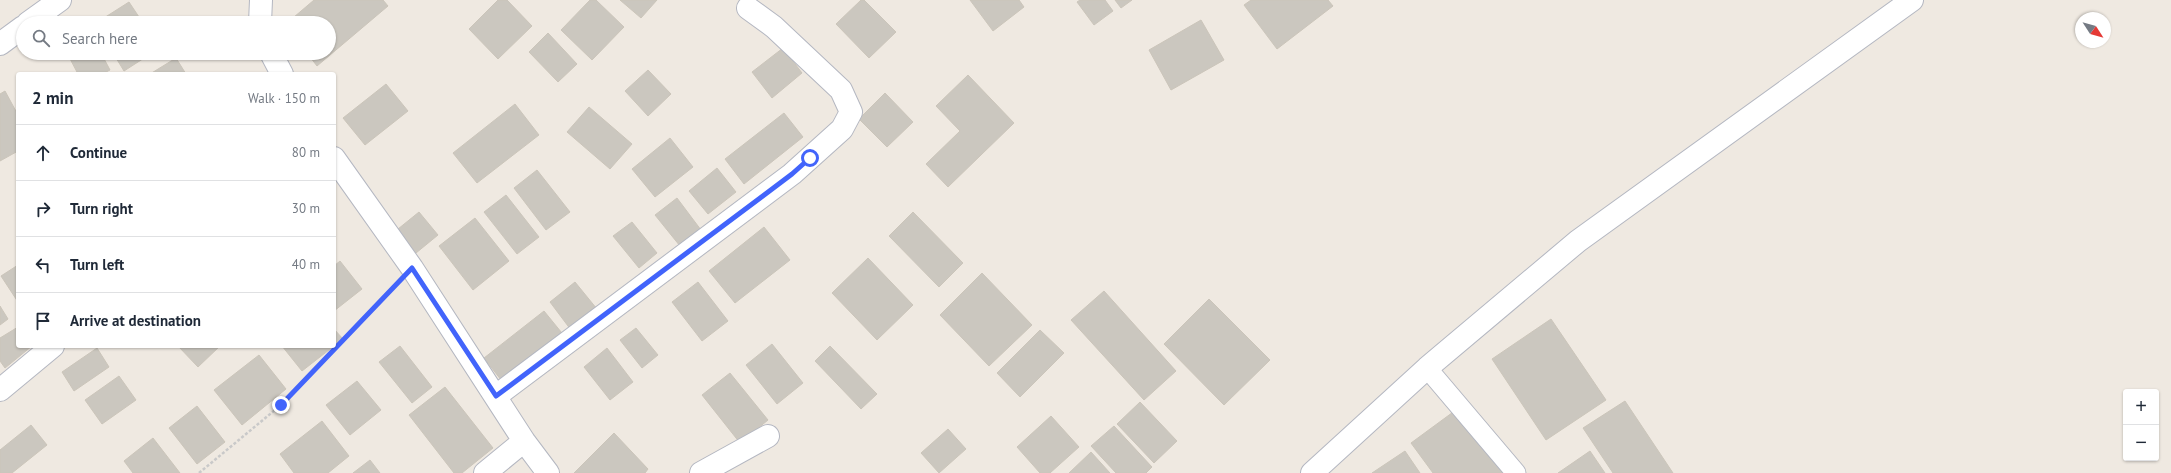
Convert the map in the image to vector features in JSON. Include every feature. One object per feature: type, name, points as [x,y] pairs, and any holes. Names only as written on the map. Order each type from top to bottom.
[{"type":"street","points":[[38,16],[60,0]]},
{"type":"street","points":[[260,16],[261,0]]},
{"type":"street","points":[[1312,473],[1427,368],[1578,241],[1912,0]]},
{"type":"street","points":[[496,396],[792,174],[842,129],[851,112],[841,90],[774,27],[748,8]]},
{"type":"street","points":[[0,44],[16,32]]},
{"type":"street","points":[[275,60],[281,72]]},
{"type":"street","points":[[336,161],[412,268],[524,441],[548,473]]},
{"type":"street","points":[[0,390],[51,348]]},
{"type":"street","points":[[701,473],[768,436]]},
{"type":"street","points":[[485,473],[524,441]]},
{"type":"lane","points":[[1427,368],[1516,473]]},
{"type":"path","points":[[336,347],[412,268]]},
{"type":"path","points":[[199,473],[281,405],[336,348]]},
{"type":"building","points":[[314,0],[383,0],[388,6],[336,50],[336,16],[295,16]]},
{"type":"building","points":[[498,0],[507,0],[532,26],[498,59],[469,29]]},
{"type":"building","points":[[590,0],[596,0],[624,27],[592,60],[561,30]]},
{"type":"building","points":[[620,0],[657,0],[641,18]]},
{"type":"building","points":[[861,0],[864,0],[896,32],[869,58],[836,24]]},
{"type":"building","points":[[970,0],[1019,0],[1024,7],[993,31]]},
{"type":"building","points":[[1080,0],[1105,0],[1113,11],[1094,25],[1077,2]]},
{"type":"building","points":[[1115,0],[1132,0],[1121,8]]},
{"type":"building","points":[[1251,0],[1328,0],[1333,6],[1277,49],[1244,5]]},
{"type":"building","points":[[129,2],[138,16],[107,16]]},
{"type":"building","points":[[1201,20],[1224,60],[1171,90],[1149,50]]},
{"type":"building","points":[[548,33],[577,64],[558,82],[529,52]]},
{"type":"building","points":[[783,48],[802,73],[772,98],[752,72]]},
{"type":"building","points":[[71,60],[105,60],[110,70],[106,72],[77,72]]},
{"type":"building","points":[[117,60],[141,60],[124,71]]},
{"type":"building","points":[[173,60],[177,60],[185,72],[153,72]]},
{"type":"building","points":[[312,60],[324,60],[317,66]]},
{"type":"building","points":[[648,70],[671,94],[648,116],[625,91]]},
{"type":"building","points":[[968,75],[1014,123],[948,187],[926,164],[960,131],[936,106]]},
{"type":"building","points":[[386,84],[408,111],[365,145],[343,118]]},
{"type":"building","points":[[5,91],[16,111],[16,152],[0,161],[0,94]]},
{"type":"building","points":[[885,93],[913,122],[887,147],[859,119]]},
{"type":"building","points":[[515,104],[539,135],[477,183],[453,153]]},
{"type":"building","points":[[589,107],[632,144],[610,169],[567,132]]},
{"type":"building","points":[[784,113],[803,137],[744,184],[725,159]]},
{"type":"building","points":[[670,138],[693,167],[655,197],[632,169]]},
{"type":"building","points":[[717,168],[736,192],[708,214],[689,191]]},
{"type":"building","points":[[537,170],[570,212],[546,230],[514,188]]},
{"type":"building","points":[[506,195],[539,237],[517,254],[484,212]]},
{"type":"building","points":[[677,198],[701,230],[680,246],[655,215]]},
{"type":"building","points":[[419,212],[438,235],[416,253],[398,229]]},
{"type":"building","points":[[913,212],[963,263],[939,287],[889,236]]},
{"type":"building","points":[[475,218],[509,261],[473,290],[439,246]]},
{"type":"building","points":[[632,222],[657,253],[639,268],[613,236]]},
{"type":"building","points":[[764,227],[790,260],[735,303],[709,271]]},
{"type":"building","points":[[868,258],[913,305],[877,340],[832,293]]},
{"type":"building","points":[[340,261],[362,289],[336,309],[336,264]]},
{"type":"building","points":[[16,266],[16,299],[1,276]]},
{"type":"building","points":[[982,273],[1032,325],[989,366],[940,315]]},
{"type":"building","points":[[575,282],[597,309],[571,330],[550,302]]},
{"type":"building","points":[[698,282],[728,321],[702,341],[672,302]]},
{"type":"building","points":[[1104,291],[1176,371],[1144,400],[1071,320]]},
{"type":"building","points":[[1209,299],[1270,360],[1224,405],[1164,344]]},
{"type":"building","points":[[0,306],[8,319],[0,325]]},
{"type":"building","points":[[544,311],[566,338],[505,385],[484,358]]},
{"type":"building","points":[[1551,319],[1606,400],[1546,440],[1492,359]]},
{"type":"building","points":[[16,328],[16,348],[30,348],[5,368],[0,361],[0,338]]},
{"type":"building","points":[[636,328],[658,355],[642,368],[620,340]]},
{"type":"building","points":[[1040,330],[1064,353],[1020,397],[997,373]]},
{"type":"building","points":[[336,331],[343,339],[336,344]]},
{"type":"building","points":[[772,344],[803,383],[777,404],[746,365]]},
{"type":"building","points":[[400,346],[432,387],[412,403],[379,362]]},
{"type":"building","points":[[830,346],[877,394],[861,409],[815,361]]},
{"type":"building","points":[[97,348],[109,367],[74,391],[62,372]]},
{"type":"building","points":[[180,348],[218,348],[198,367]]},
{"type":"building","points":[[284,348],[331,348],[302,371]]},
{"type":"building","points":[[607,348],[633,382],[610,400],[584,367]]},
{"type":"building","points":[[259,355],[286,389],[242,425],[214,390]]},
{"type":"building","points":[[730,373],[768,420],[740,443],[702,395]]},
{"type":"building","points":[[119,376],[136,400],[102,424],[85,400]]},
{"type":"building","points":[[357,381],[381,410],[350,435],[326,405]]},
{"type":"building","points":[[445,387],[493,448],[462,473],[454,473],[409,415]]},
{"type":"building","points":[[1625,401],[1673,473],[1613,473],[1583,428]]},
{"type":"building","points":[[1140,402],[1177,441],[1154,463],[1117,424]]},
{"type":"building","points":[[197,406],[225,442],[197,464],[169,428]]},
{"type":"building","points":[[1460,407],[1507,473],[1433,473],[1411,443]]},
{"type":"building","points":[[1051,416],[1079,447],[1050,473],[1040,473],[1017,447]]},
{"type":"building","points":[[322,421],[349,456],[328,473],[294,473],[280,454]]},
{"type":"building","points":[[31,425],[47,445],[12,473],[0,473],[0,450]]},
{"type":"building","points":[[1114,426],[1152,467],[1146,473],[1116,473],[1091,446]]},
{"type":"building","points":[[948,429],[966,449],[939,473],[921,453]]},
{"type":"building","points":[[614,433],[648,469],[645,473],[574,473]]},
{"type":"building","points":[[153,438],[180,473],[133,473],[124,461]]},
{"type":"building","points":[[1405,451],[1420,473],[1372,473]]},
{"type":"building","points":[[1590,451],[1605,473],[1558,473]]},
{"type":"building","points":[[1091,452],[1110,473],[1069,473]]},
{"type":"building","points":[[370,460],[380,473],[353,473]]},
{"type":"route","points":[[281,405],[412,268],[496,396],[792,174],[810,158]]}]
